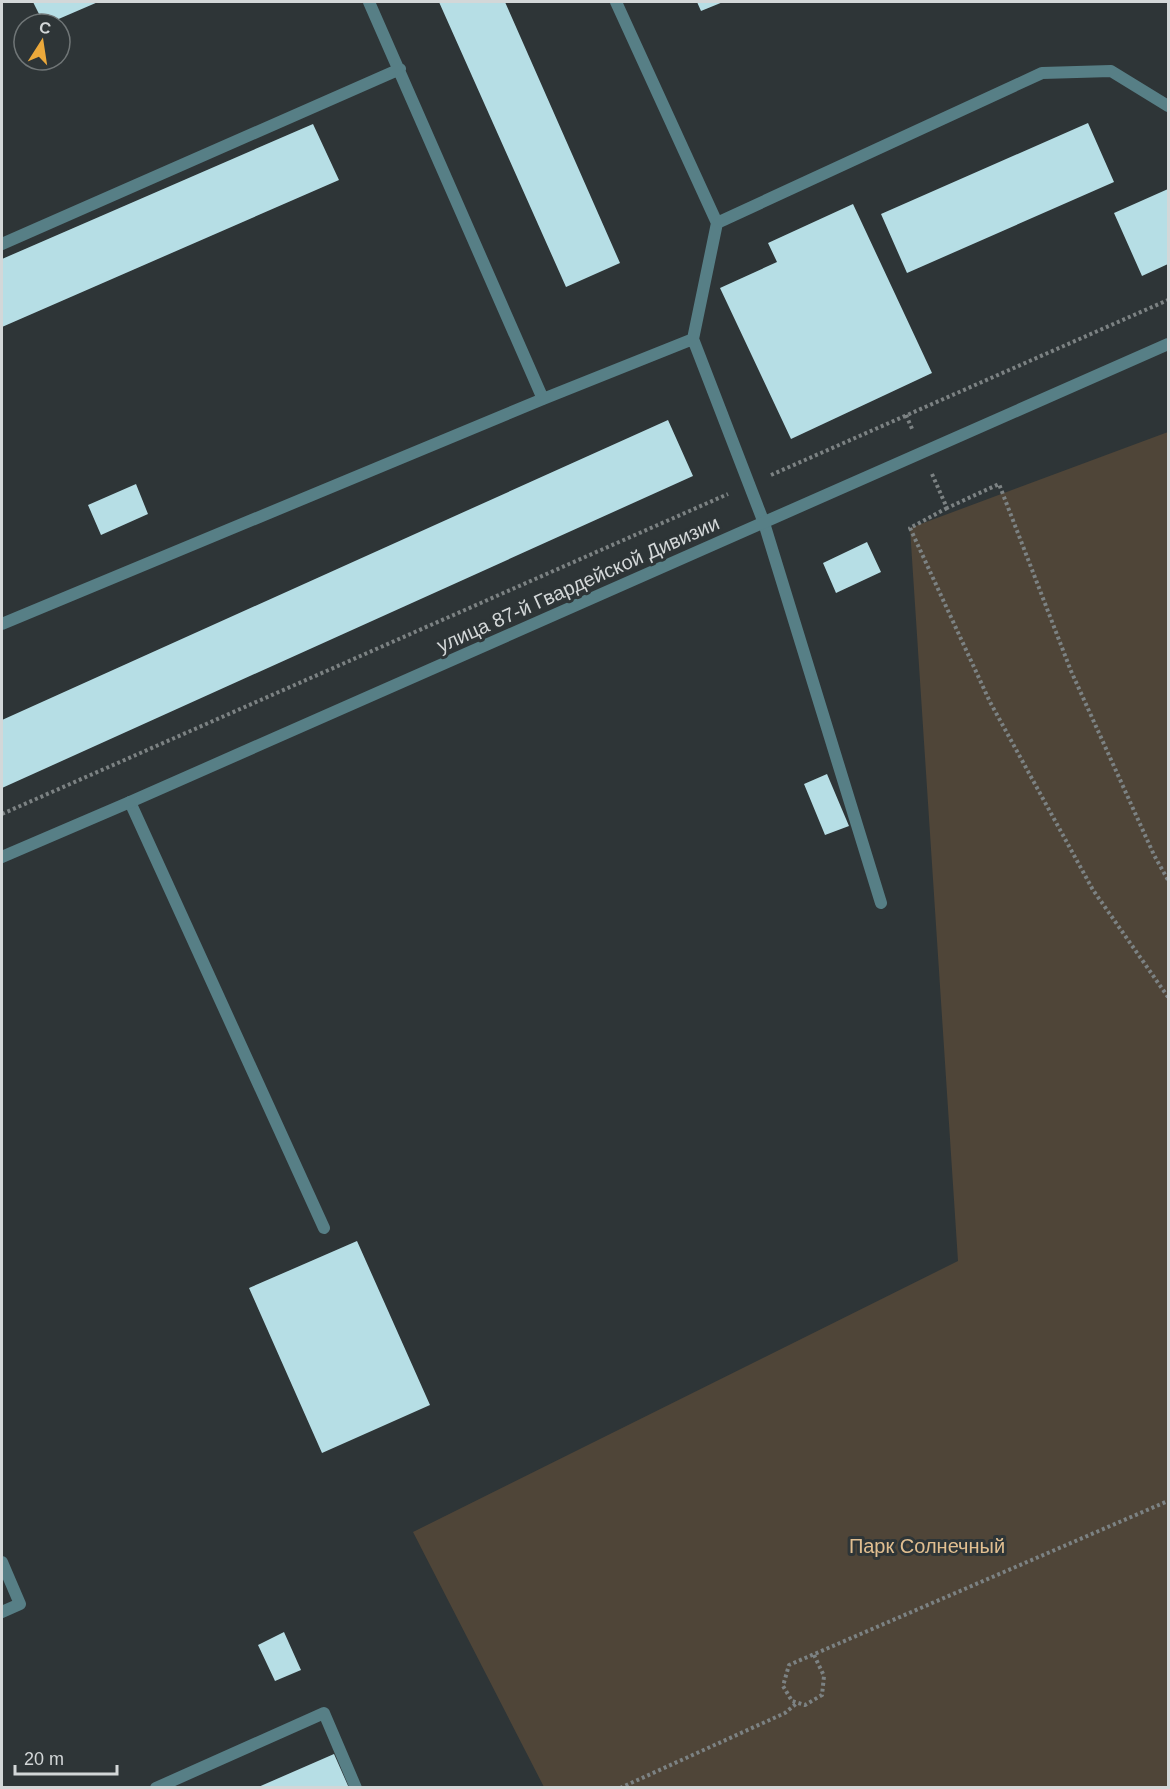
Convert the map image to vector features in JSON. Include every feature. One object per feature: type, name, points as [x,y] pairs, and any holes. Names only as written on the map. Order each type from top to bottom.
[{"type":"street","points":[[369,2],[543,399]]},
{"type":"street","points":[[616,2],[717,223],[693,339],[764,523],[881,903]]},
{"type":"street","points":[[2,244],[399,69]]},
{"type":"street","points":[[717,223],[1042,73],[1112,71],[1168,106]]},
{"type":"street","points":[[2,624],[693,339]]},
{"type":"street","name":"улица 87-й Гвардейской Дивизии","points":[[2,857],[923,454],[1168,344]]},
{"type":"street","points":[[130,802],[324,1228]]},
{"type":"street","points":[[2,1562],[20,1604],[2,1612]]},
{"type":"street","points":[[156,1788],[324,1713],[356,1788]]},
{"type":"path","points":[[2,814],[1168,300]]},
{"type":"path","points":[[906,415],[947,508]]},
{"type":"path","points":[[1168,879],[1154,855],[1071,671],[999,484],[910,528],[990,702],[1087,879],[1168,997]]},
{"type":"path","points":[[814,1655],[824,1676],[822,1695],[805,1704],[792,1701],[783,1686],[789,1665],[1168,1501]]},
{"type":"path","points":[[620,1788],[785,1713],[798,1702]]},
{"type":"green space","name":"Парк Солнечный","points":[[1168,432],[1168,1787],[544,1787],[413,1532],[958,1261],[910,528]]},
{"type":"building","points":[[33,2],[98,2],[72,13],[38,12]]},
{"type":"building","points":[[439,2],[505,2],[620,263],[566,287]]},
{"type":"building","points":[[697,2],[723,2],[701,11]]},
{"type":"building","points":[[1088,123],[1114,182],[907,273],[881,214]]},
{"type":"building","points":[[313,124],[339,180],[2,327],[2,259]]},
{"type":"building","points":[[1168,189],[1168,264],[1142,276],[1114,213]]},
{"type":"building","points":[[853,204],[932,373],[791,439],[720,288],[777,262],[768,243]]},
{"type":"building","points":[[668,420],[693,476],[2,788],[2,720]]},
{"type":"building","points":[[136,484],[148,514],[101,535],[88,505]]},
{"type":"building","points":[[867,542],[881,572],[836,593],[823,563]]},
{"type":"building","points":[[827,774],[849,826],[825,835],[804,784]]},
{"type":"building","points":[[357,1241],[430,1405],[322,1453],[249,1288]]},
{"type":"building","points":[[284,1632],[301,1670],[275,1681],[258,1645]]},
{"type":"building","points":[[334,1754],[349,1788],[256,1788]]}]
